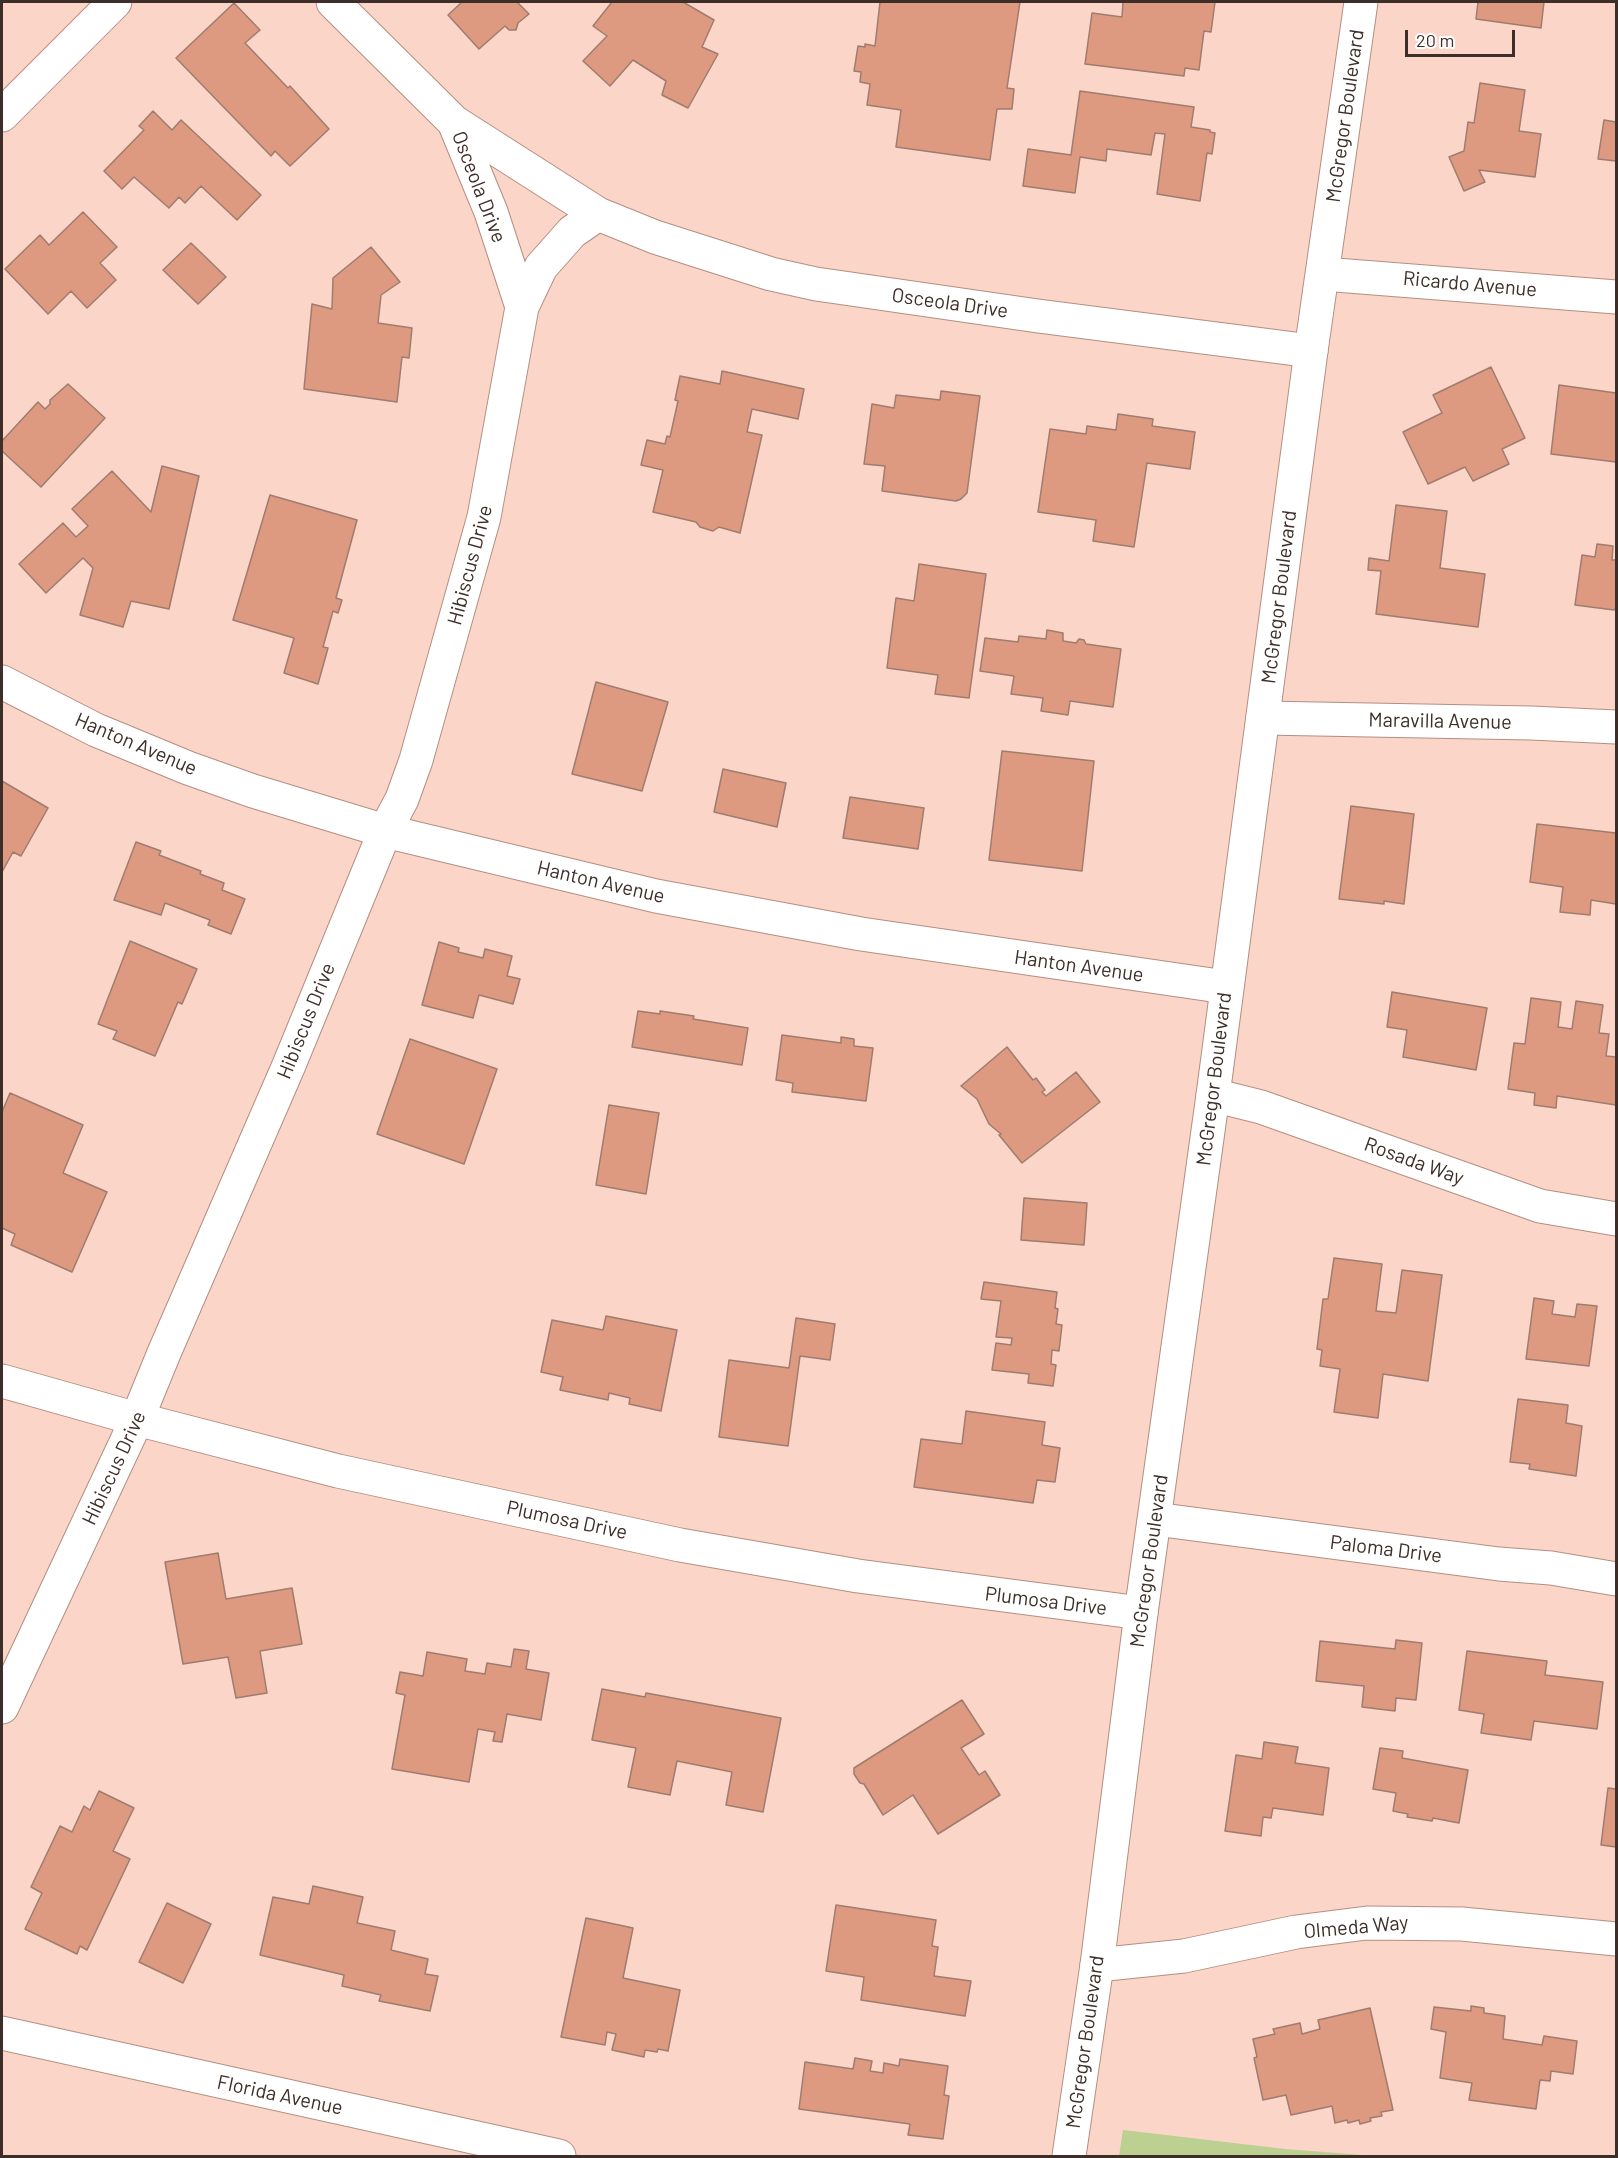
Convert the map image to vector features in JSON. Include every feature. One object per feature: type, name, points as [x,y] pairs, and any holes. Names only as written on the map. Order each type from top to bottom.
[{"type":"street","points":[[2,115],[115,2]]},
{"type":"street","name":"Osceola Drive","points":[[333,2],[454,122],[598,214],[666,241],[771,274],[816,284],[1038,316],[1311,351]]},
{"type":"street","name":"McGregor Boulevard","points":[[1069,2157],[1097,1965],[1141,1613],[1213,1095],[1311,351],[1361,2]]},
{"type":"street","name":"Osceola Drive","points":[[454,122],[491,212],[522,307]]},
{"type":"street","points":[[522,307],[541,267],[572,232],[598,214]]},
{"type":"street","name":"Ricardo Avenue","points":[[1323,274],[1617,297]]},
{"type":"street","name":"Hibiscus Drive","points":[[2,1707],[137,1419],[168,1342],[289,1065],[385,831],[402,799],[416,760],[484,518],[522,307]]},
{"type":"street","name":"Hanton Avenue","points":[[2,682],[96,730],[188,768],[253,791],[385,831],[656,896],[725,909],[861,934],[1226,987]]},
{"type":"street","name":"Maravilla Avenue","points":[[1263,718],[1617,727]]},
{"type":"street","name":"Rosada Way","points":[[1213,1095],[1261,1107],[1540,1206],[1617,1220]]},
{"type":"street","name":"Plumosa Drive","points":[[2,1381],[338,1471],[680,1545],[858,1576],[1141,1613]]},
{"type":"street","name":"Paloma Drive","points":[[1155,1519],[1499,1564],[1551,1568],[1617,1579]]},
{"type":"street","name":"Olmeda Way","points":[[1097,1965],[1184,1956],[1296,1932],[1367,1923],[1462,1924],[1617,1939]]},
{"type":"street","name":"Florida Avenue","points":[[2,2033],[559,2157]]},
{"type":"green space","points":[[1123,2130],[1285,2149],[1376,2156],[1119,2156]]},
{"type":"building","points":[[462,2],[517,2],[529,14],[518,23],[516,30],[509,30],[505,26],[479,49],[448,15]]},
{"type":"building","points":[[612,2],[683,2],[714,20],[702,47],[718,54],[688,108],[662,95],[666,81],[633,60],[610,86],[583,61],[607,36],[593,26]]},
{"type":"building","points":[[880,2],[1020,2],[1007,88],[1014,89],[1012,109],[997,109],[990,160],[896,147],[901,110],[867,105],[870,84],[860,82],[861,72],[854,71],[858,46],[865,47],[865,44],[875,46]]},
{"type":"building","points":[[1123,2],[1215,2],[1211,32],[1204,31],[1199,70],[1185,68],[1184,76],[1085,64],[1092,13],[1122,17]]},
{"type":"building","points":[[1478,2],[1544,2],[1541,28],[1476,19]]},
{"type":"building","points":[[234,3],[260,30],[245,43],[288,88],[290,86],[329,129],[290,166],[275,151],[271,156],[176,58]]},
{"type":"building","points":[[1480,83],[1525,90],[1519,131],[1541,134],[1535,177],[1479,170],[1485,182],[1464,191],[1449,157],[1464,151],[1468,122],[1474,123]]},
{"type":"building","points":[[1080,91],[1194,107],[1191,127],[1215,133],[1212,154],[1207,153],[1200,201],[1157,194],[1165,134],[1155,133],[1151,155],[1107,149],[1106,161],[1080,157],[1075,193],[1023,186],[1028,149],[1071,155]]},
{"type":"building","points":[[153,111],[172,130],[181,120],[261,195],[237,220],[201,186],[185,203],[179,197],[169,208],[134,177],[122,189],[104,171],[144,130],[139,126]]},
{"type":"building","points":[[1604,120],[1616,122],[1616,161],[1598,159]]},
{"type":"building","points":[[83,212],[117,247],[100,263],[116,280],[87,308],[71,291],[48,314],[5,269],[40,235],[49,245]]},
{"type":"building","points":[[191,243],[226,277],[198,304],[163,270]]},
{"type":"building","points":[[371,247],[400,282],[381,295],[378,323],[412,328],[409,358],[402,357],[397,402],[304,389],[312,304],[332,309],[333,278]]},
{"type":"building","points":[[1491,367],[1525,438],[1502,449],[1509,464],[1473,481],[1465,467],[1428,484],[1403,432],[1442,413],[1433,395]]},
{"type":"building","points":[[722,371],[804,389],[798,419],[752,409],[747,432],[762,435],[740,533],[719,527],[713,531],[700,527],[696,522],[653,512],[663,470],[641,465],[647,440],[665,444],[667,436],[670,437],[678,401],[675,400],[680,376],[720,384]]},
{"type":"building","points":[[68,384],[105,418],[41,487],[2,451],[2,441],[38,402],[45,409],[50,404],[50,400]]},
{"type":"building","points":[[1559,385],[1616,393],[1616,462],[1551,454]]},
{"type":"building","points":[[941,391],[980,396],[967,493],[956,501],[882,491],[885,466],[864,464],[872,404],[894,408],[896,395],[940,400]]},
{"type":"building","points":[[1118,414],[1153,419],[1152,426],[1195,432],[1190,469],[1147,463],[1134,547],[1093,541],[1096,520],[1038,512],[1050,429],[1086,434],[1087,426],[1116,430]]},
{"type":"building","points":[[162,466],[199,476],[169,609],[131,601],[123,627],[80,615],[93,568],[83,558],[46,593],[19,564],[63,523],[76,537],[88,526],[72,509],[112,471],[151,512]]},
{"type":"building","points":[[270,495],[357,520],[336,598],[342,600],[338,613],[333,611],[323,647],[328,648],[318,684],[284,673],[294,638],[233,620]]},
{"type":"building","points":[[1396,505],[1447,511],[1440,568],[1485,574],[1478,627],[1376,614],[1381,571],[1368,570],[1369,558],[1389,561]]},
{"type":"building","points":[[1597,544],[1613,546],[1612,560],[1616,560],[1616,608],[1614,610],[1575,605],[1582,555],[1595,557]]},
{"type":"building","points":[[919,564],[986,574],[969,698],[935,694],[938,675],[887,668],[896,598],[914,601]]},
{"type":"building","points":[[1047,630],[1063,633],[1063,641],[1076,643],[1079,639],[1084,640],[1086,644],[1121,649],[1113,707],[1070,701],[1068,715],[1041,711],[1043,698],[1011,694],[1014,676],[980,671],[985,638],[1018,642],[1019,636],[1046,639]]},
{"type":"building","points":[[596,682],[668,702],[642,791],[572,774]]},
{"type":"building","points":[[1002,751],[1094,761],[1082,871],[989,860]]},
{"type":"building","points":[[723,769],[786,783],[777,827],[714,812]]},
{"type":"building","points":[[2,781],[48,808],[21,856],[13,852],[2,872]]},
{"type":"building","points":[[850,797],[924,808],[918,849],[843,838]]},
{"type":"building","points":[[1351,806],[1414,814],[1404,904],[1339,899]]},
{"type":"building","points":[[1537,824],[1616,833],[1616,904],[1591,900],[1590,915],[1560,912],[1563,887],[1530,882]]},
{"type":"building","points":[[136,842],[161,851],[159,855],[201,871],[200,874],[224,883],[222,890],[245,899],[231,934],[208,925],[210,920],[165,903],[161,915],[114,900]]},
{"type":"building","points":[[130,941],[197,969],[182,1004],[178,1002],[155,1056],[113,1039],[117,1031],[98,1024]]},
{"type":"building","points":[[439,942],[459,948],[458,952],[483,958],[485,949],[512,956],[507,976],[520,979],[513,1004],[479,995],[473,1018],[422,1005]]},
{"type":"building","points":[[1392,992],[1487,1008],[1476,1070],[1403,1057],[1407,1030],[1387,1027]]},
{"type":"building","points":[[1531,998],[1561,1002],[1558,1027],[1572,1029],[1576,1001],[1603,1005],[1599,1033],[1609,1034],[1606,1056],[1616,1057],[1616,1105],[1557,1096],[1556,1108],[1534,1105],[1535,1093],[1508,1089],[1514,1043],[1525,1044]]},
{"type":"building","points":[[638,1011],[660,1014],[660,1011],[694,1016],[693,1019],[748,1028],[742,1065],[632,1047]]},
{"type":"building","points":[[782,1035],[841,1043],[841,1037],[854,1039],[854,1046],[873,1048],[866,1101],[792,1092],[793,1083],[776,1080]]},
{"type":"building","points":[[410,1039],[497,1069],[464,1164],[377,1134]]},
{"type":"building","points":[[1007,1047],[1033,1080],[1036,1078],[1045,1090],[1042,1092],[1046,1096],[1076,1072],[1100,1102],[1022,1163],[999,1135],[1001,1134],[989,1124],[977,1099],[961,1086]]},
{"type":"building","points":[[10,1093],[83,1125],[63,1173],[107,1192],[72,1272],[11,1245],[15,1234],[2,1228],[2,1112]]},
{"type":"building","points":[[609,1105],[659,1113],[646,1194],[596,1185]]},
{"type":"building","points":[[1024,1198],[1087,1203],[1084,1245],[1021,1240]]},
{"type":"building","points":[[1334,1258],[1382,1264],[1376,1311],[1396,1313],[1402,1270],[1442,1275],[1428,1381],[1383,1374],[1378,1418],[1334,1412],[1340,1369],[1320,1366],[1322,1350],[1317,1349],[1323,1299],[1328,1299]]},
{"type":"building","points":[[984,1282],[1057,1292],[1056,1324],[1062,1325],[1059,1351],[1052,1350],[1051,1364],[1056,1365],[1053,1386],[1028,1383],[1029,1374],[992,1370],[996,1343],[1011,1345],[1012,1338],[996,1337],[1001,1301],[981,1299]]},
{"type":"building","points":[[1534,1298],[1554,1301],[1552,1314],[1575,1317],[1577,1304],[1597,1306],[1589,1366],[1526,1359]]},
{"type":"building","points":[[606,1316],[677,1330],[661,1411],[629,1404],[630,1398],[609,1393],[608,1400],[560,1390],[563,1377],[541,1372],[552,1320],[603,1330]]},
{"type":"building","points":[[796,1318],[835,1324],[830,1360],[800,1356],[788,1446],[719,1437],[729,1360],[789,1368]]},
{"type":"building","points":[[1518,1399],[1568,1405],[1566,1423],[1582,1426],[1576,1476],[1529,1469],[1530,1464],[1510,1462]]},
{"type":"building","points":[[966,1411],[1045,1422],[1042,1445],[1060,1448],[1055,1482],[1037,1480],[1033,1503],[914,1487],[921,1439],[962,1444]]},
{"type":"building","points":[[218,1553],[226,1599],[292,1588],[302,1644],[260,1651],[267,1693],[236,1698],[228,1657],[183,1664],[165,1562]]},
{"type":"building","points":[[1396,1640],[1422,1643],[1416,1700],[1396,1698],[1395,1711],[1362,1707],[1364,1686],[1316,1681],[1320,1641],[1395,1649]]},
{"type":"building","points":[[514,1649],[529,1651],[526,1669],[549,1673],[541,1720],[507,1714],[502,1742],[493,1741],[495,1732],[478,1729],[469,1782],[392,1769],[405,1695],[396,1693],[400,1672],[423,1676],[427,1652],[467,1659],[465,1671],[485,1674],[487,1663],[511,1667]]},
{"type":"building","points":[[1467,1651],[1547,1661],[1545,1675],[1603,1682],[1597,1729],[1534,1721],[1531,1740],[1481,1733],[1484,1714],[1459,1710]]},
{"type":"building","points":[[602,1689],[645,1697],[646,1693],[781,1718],[763,1812],[726,1805],[732,1772],[677,1761],[670,1795],[628,1787],[636,1748],[592,1740]]},
{"type":"building","points":[[962,1700],[984,1734],[961,1748],[979,1775],[985,1771],[1000,1795],[938,1834],[913,1795],[883,1815],[864,1784],[860,1783],[854,1774],[854,1768]]},
{"type":"building","points":[[1264,1742],[1298,1747],[1295,1763],[1329,1768],[1323,1815],[1273,1808],[1271,1818],[1263,1817],[1261,1836],[1225,1831],[1236,1755],[1262,1759]]},
{"type":"building","points":[[1380,1748],[1403,1751],[1402,1758],[1468,1770],[1459,1823],[1433,1818],[1432,1821],[1407,1817],[1408,1814],[1393,1811],[1396,1793],[1373,1789]]},
{"type":"building","points":[[1608,1788],[1616,1789],[1616,1847],[1601,1845]]},
{"type":"building","points":[[99,1791],[134,1808],[113,1851],[130,1859],[87,1950],[80,1946],[77,1954],[25,1929],[42,1893],[31,1887],[60,1826],[72,1832],[84,1806],[90,1810]]},
{"type":"building","points":[[313,1886],[363,1897],[357,1923],[395,1931],[391,1950],[428,1959],[425,1974],[438,1976],[430,2011],[379,2001],[381,1995],[342,1986],[344,1975],[260,1955],[273,1897],[309,1904]]},
{"type":"building","points":[[167,1903],[211,1924],[183,1983],[139,1962]]},
{"type":"building","points":[[836,1905],[936,1920],[932,1946],[938,1947],[934,1976],[971,1981],[965,2016],[861,2000],[864,1977],[826,1971]]},
{"type":"building","points":[[586,1918],[633,1928],[623,1978],[680,1990],[668,2051],[645,2050],[644,2057],[612,2050],[616,2034],[607,2032],[605,2045],[561,2037]]},
{"type":"building","points":[[1471,2006],[1484,2008],[1484,2013],[1505,2016],[1503,2039],[1542,2045],[1544,2036],[1577,2041],[1573,2074],[1551,2071],[1550,2081],[1540,2080],[1536,2109],[1469,2100],[1472,2083],[1440,2078],[1446,2032],[1431,2029],[1434,2007],[1471,2011]]},
{"type":"building","points":[[1370,2008],[1393,2110],[1381,2112],[1382,2116],[1370,2118],[1371,2121],[1360,2124],[1359,2120],[1335,2123],[1332,2106],[1291,2115],[1286,2095],[1263,2100],[1254,2058],[1257,2057],[1253,2039],[1275,2034],[1273,2029],[1300,2023],[1302,2034],[1320,2029],[1318,2020]]},
{"type":"building","points":[[855,2058],[872,2061],[870,2071],[883,2073],[884,2063],[899,2066],[900,2059],[948,2066],[944,2095],[949,2096],[943,2139],[908,2135],[910,2124],[799,2109],[805,2062],[853,2069]]}]
